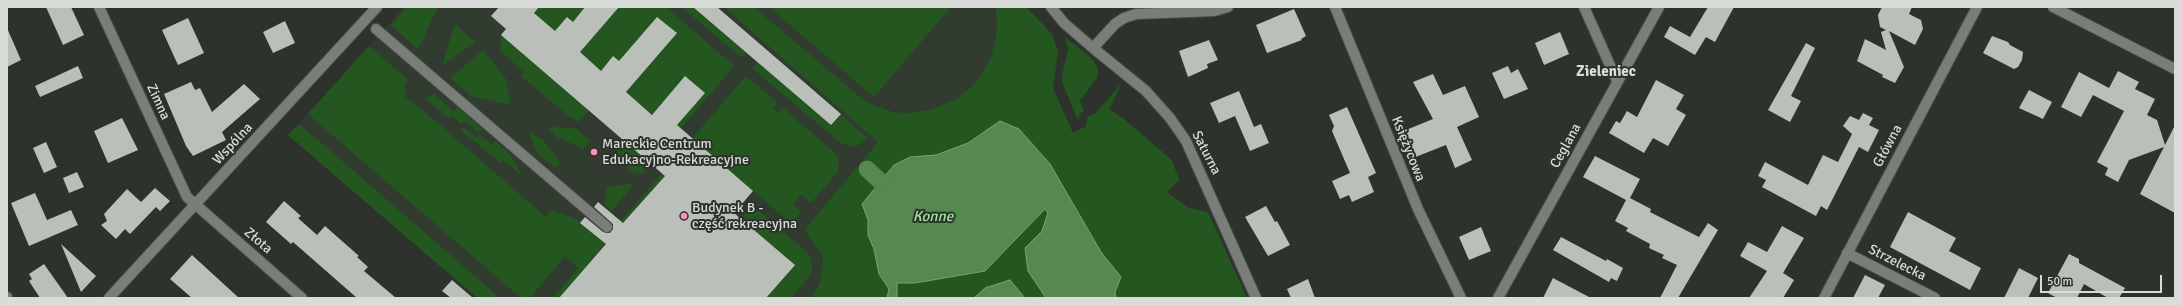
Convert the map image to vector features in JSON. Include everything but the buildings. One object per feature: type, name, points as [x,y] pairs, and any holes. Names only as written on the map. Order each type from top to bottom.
[{"type":"street","name":"Zimna","points":[[99,7],[184,191],[196,205]]},
{"type":"street","name":"Wspólna","points":[[109,298],[377,7]]},
{"type":"street","name":"Saturna","points":[[1051,7],[1064,23],[1146,91],[1170,118],[1186,141],[1256,298]]},
{"type":"street","points":[[1093,48],[1116,24],[1124,18],[1136,14],[1214,11],[1228,7]]},
{"type":"street","name":"Księżycowa","points":[[1335,7],[1418,209],[1461,298]]},
{"type":"street","points":[[1584,7],[1617,81]]},
{"type":"street","name":"Ceglana","points":[[1498,298],[1659,7]]},
{"type":"street","name":"Główna","points":[[1824,298],[1977,7]]},
{"type":"street","points":[[2053,7],[2175,70]]},
{"type":"street","points":[[376,29],[607,227]]},
{"type":"street","name":"Złota","points":[[196,205],[302,298]]},
{"type":"street","name":"Strzelecka","points":[[1847,253],[1935,298]]},
{"type":"shaded area","name":"Mareckie Centrum Edukacyjno-Rekreacyjne","points":[[404,7],[1017,7],[1009,82],[894,136],[842,298],[477,298],[288,135]]},
{"type":"shaded area","points":[[407,7],[435,7],[437,9],[418,50],[391,25]]},
{"type":"shaded area","points":[[539,7],[585,7],[573,22],[567,17],[555,31],[534,13]]},
{"type":"shaded area","points":[[619,7],[666,7],[734,66],[642,174],[633,172],[614,156],[626,142],[646,160],[685,76],[652,115],[626,92],[676,33],[657,17],[619,61],[613,57],[601,71],[580,52]]},
{"type":"shaded area","points":[[682,7],[693,7],[746,53],[742,58]]},
{"type":"shaded area","points":[[724,7],[754,7],[866,102],[893,112],[905,113],[931,110],[957,99],[969,89],[981,76],[992,55],[997,29],[996,7],[1026,7],[1052,34],[1058,52],[1053,88],[1073,133],[1086,126],[1088,116],[1095,114],[1122,83],[1109,109],[1123,118],[1172,160],[1179,180],[1167,192],[1189,208],[1208,212],[1247,298],[1116,298],[1115,292],[1121,277],[1101,252],[1089,231],[1046,298],[1025,298],[1016,288],[992,298],[897,298],[897,283],[915,283],[985,271],[990,128],[968,143],[936,155],[910,157],[895,165],[863,204],[868,220],[868,235],[874,249],[879,274],[889,289],[887,298],[810,298],[818,288],[821,279],[823,256],[807,235],[806,228],[857,167],[862,172],[869,164],[864,159],[878,142]]},
{"type":"shaded area","points":[[769,7],[951,7],[874,97]]},
{"type":"shaded area","points":[[455,24],[475,42],[442,66]]},
{"type":"shaded area","points":[[501,35],[589,110],[578,122],[567,115],[521,76],[524,72],[500,51]]},
{"type":"shaded area","points":[[1065,37],[1093,60],[1098,69],[1097,78],[1080,101],[1084,111],[1080,113],[1078,120],[1063,85],[1062,75],[1068,49]]},
{"type":"shaded area","points":[[369,46],[408,80],[404,88],[407,90],[404,96],[418,106],[546,217],[551,210],[576,219],[606,244],[559,298],[553,298],[578,268],[565,256],[530,298],[521,298],[308,114]]},
{"type":"shaded area","points":[[483,50],[506,79],[511,105],[471,96],[450,78]]},
{"type":"shaded area","points":[[757,62],[831,125],[841,114],[867,138],[862,143],[854,147],[842,144],[752,68]]},
{"type":"shaded area","points":[[746,76],[778,103],[773,109],[778,113],[783,108],[834,152],[838,158],[839,170],[831,180],[811,203],[801,194],[793,204],[802,213],[794,219],[787,220],[695,141],[623,223],[621,221]]},
{"type":"shaded area","points":[[434,94],[454,112],[457,107],[482,129],[479,133],[465,121],[461,124],[452,116],[449,119],[425,98]]},
{"type":"shaded area","points":[[299,124],[500,298],[477,298],[288,135]]},
{"type":"shaded area","points":[[464,127],[477,138],[480,135],[492,145],[495,141],[509,153],[523,177],[503,160],[501,163],[461,131]]},
{"type":"shaded area","points":[[548,127],[576,128],[590,141],[583,149],[555,136]]},
{"type":"shaded area","points":[[529,132],[543,140],[561,163],[555,168],[536,152]]},
{"type":"shaded area","points":[[630,183],[633,185],[612,211],[604,205],[607,188]]},
{"type":"shaded area","points":[[752,205],[807,252],[811,259],[812,270],[810,275],[791,298],[766,298],[794,265],[741,219]]},
{"type":"water","name":"Konne","points":[[1000,121],[1019,129],[1050,164],[1101,252],[1121,277],[1115,292],[1116,298],[1046,298],[1028,271],[1025,248],[1042,231],[1048,213],[1045,209],[985,271],[915,283],[897,283],[897,298],[887,298],[889,289],[879,274],[874,249],[868,235],[868,220],[862,204],[894,165],[910,157],[936,155],[968,143]]},
{"type":"water","points":[[1010,280],[1025,298],[974,298],[985,288]]},
{"type":"waterway","points":[[867,169],[881,182]]},
{"type":"place","name":"Mareckie Centrum Edukacyjno-Rekreacyjne","points":[[594,152]]},
{"type":"place","name":"Budynek B - część rekreacyjna","points":[[684,216]]},
{"type":"district","name":"Zieleniec","points":[[1606,72]]}]
